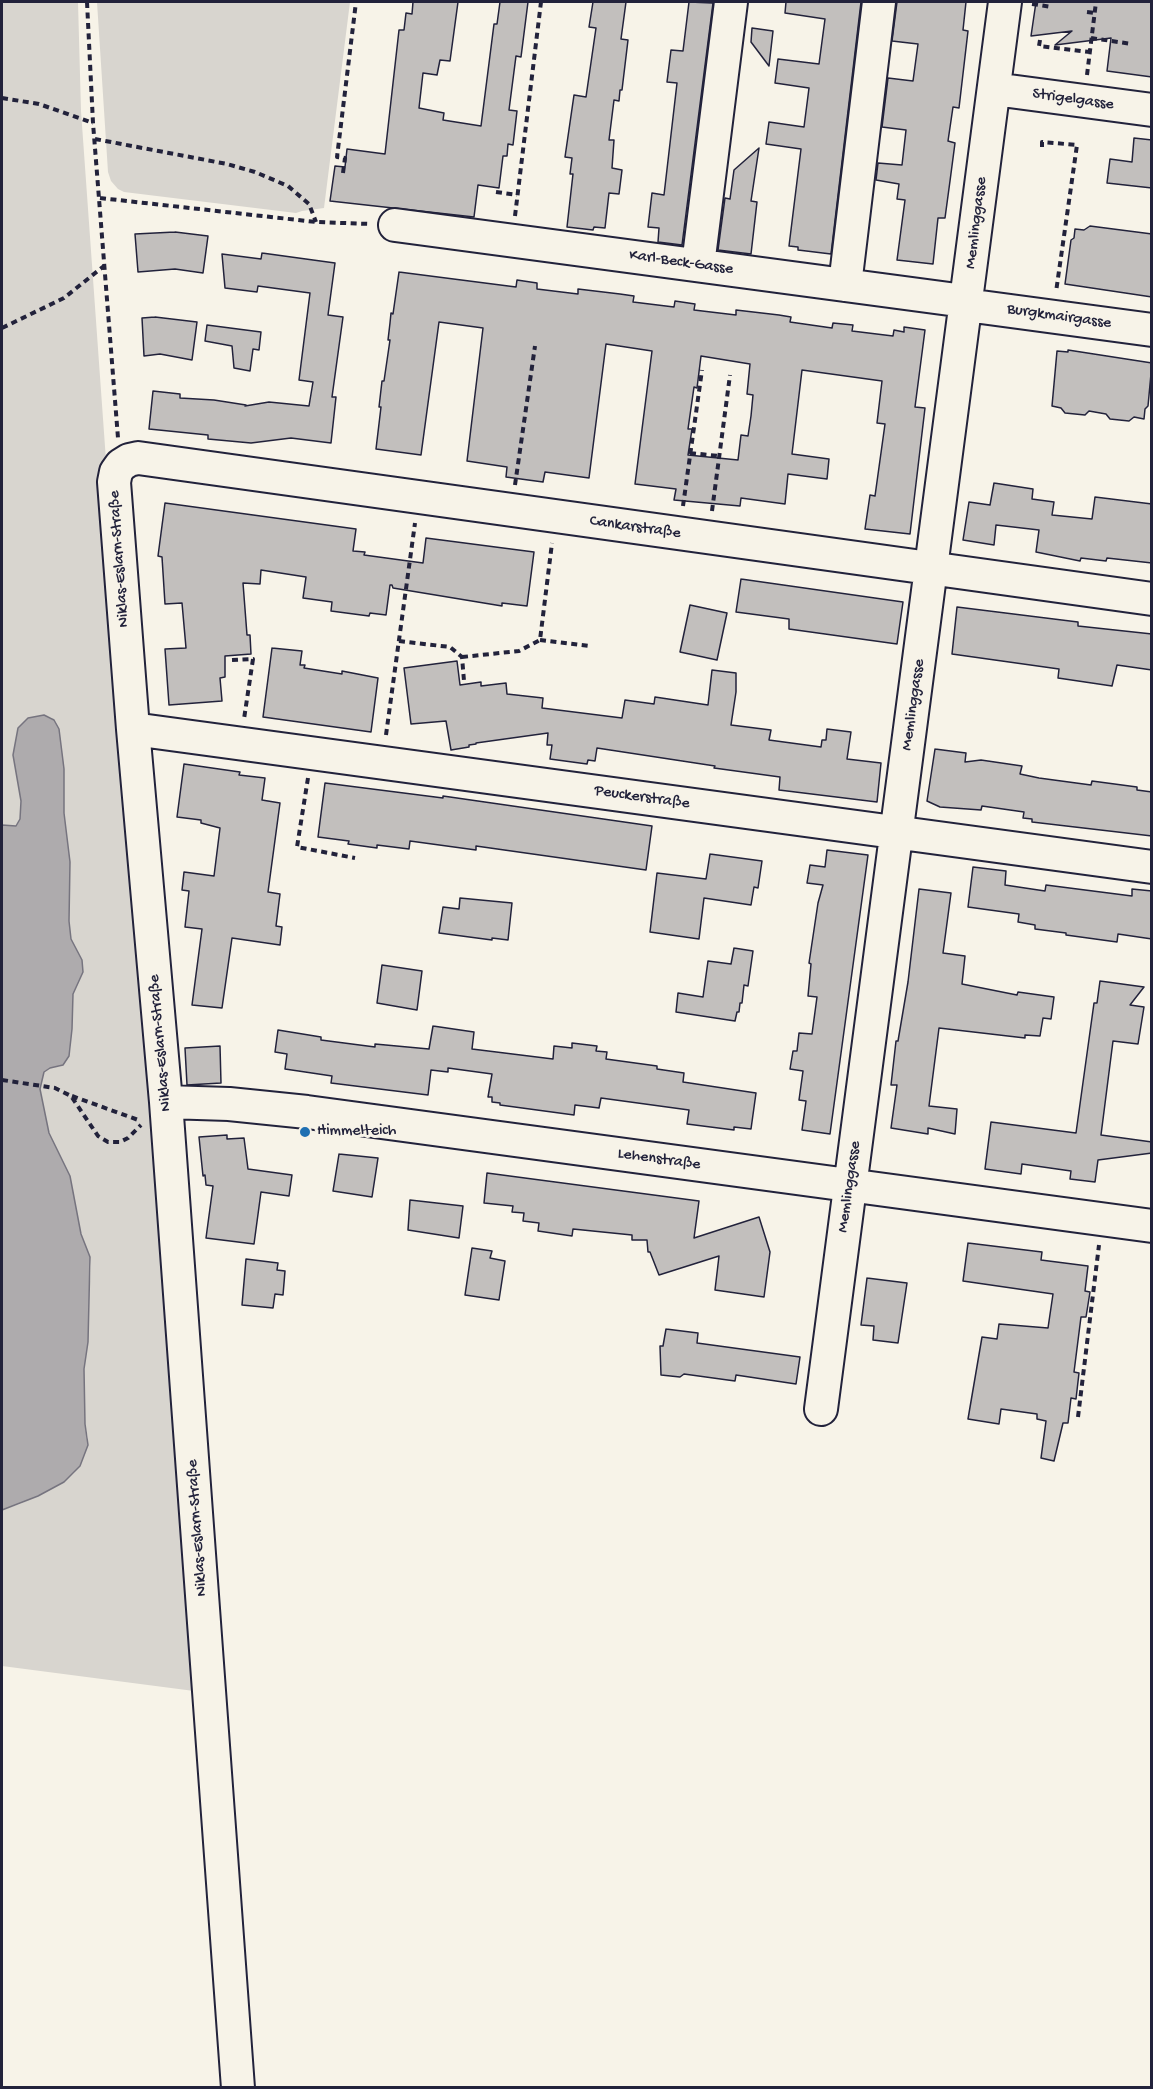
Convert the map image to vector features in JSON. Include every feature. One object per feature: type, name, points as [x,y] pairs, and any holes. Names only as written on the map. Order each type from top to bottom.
[{"type":"street","points":[[698,265],[730,2]]},
{"type":"street","points":[[845,285],[879,2]]},
{"type":"street","name":"Memlinggasse","points":[[821,1409],[1005,2]]},
{"type":"street","name":"Strigelgasse","points":[[994,89],[1152,110]]},
{"type":"street","name":"Karl-Beck-Gasse","points":[[395,225],[957,300],[966,305]]},
{"type":"street","name":"Burgkmairgasse","points":[[966,305],[1152,330]]},
{"type":"street","name":"Cankarstraße","points":[[121,465],[138,458],[1152,599]]},
{"type":"street","name":"Niklas-Eslarn-Straße","points":[[121,465],[116,472],[114,482],[166,1102],[238,2088]]},
{"type":"street","name":"Peuckerstraße","points":[[133,729],[1152,867]]},
{"type":"street","name":"Lehenstraße","points":[[166,1102],[229,1104],[307,1112],[1152,1226]]},
{"type":"path","points":[[87,2],[93,123],[121,465]]},
{"type":"path","points":[[343,173],[345,158],[336,156],[356,2]]},
{"type":"path","points":[[512,240],[541,2]]},
{"type":"path","points":[[1084,101],[1096,2]]},
{"type":"path","points":[[1087,12],[1095,13]]},
{"type":"path","points":[[1091,38],[1132,44]]},
{"type":"path","points":[[1040,40],[1039,46],[1089,52]]},
{"type":"path","points":[[2,98],[39,104],[93,123]]},
{"type":"path","points":[[95,139],[255,171],[288,186],[309,204],[316,222]]},
{"type":"path","points":[[1042,147],[1042,142],[1077,145],[1053,316]]},
{"type":"path","points":[[496,192],[517,195]]},
{"type":"path","points":[[100,198],[316,222],[395,225]]},
{"type":"path","points":[[2,328],[64,298],[105,265]]},
{"type":"path","points":[[511,511],[535,346]]},
{"type":"path","points":[[694,536],[690,453],[702,370]]},
{"type":"path","points":[[694,536],[719,456],[730,375]]},
{"type":"path","points":[[690,453],[719,456]]},
{"type":"path","points":[[382,763],[418,497]]},
{"type":"path","points":[[540,640],[555,517]]},
{"type":"path","points":[[462,657],[519,651],[540,640],[590,646]]},
{"type":"path","points":[[399,641],[450,647],[462,657],[464,681]]},
{"type":"path","points":[[232,660],[253,660],[240,744]]},
{"type":"path","points":[[312,753],[297,847],[355,858]]},
{"type":"path","points":[[2,1080],[55,1088],[81,1100],[144,1122],[128,1138],[120,1142],[108,1142],[98,1136],[71,1096]]},
{"type":"path","points":[[1078,1417],[1102,1219]]},
{"type":"shaded area","points":[[2,2],[78,2],[81,111],[194,1691],[2,1666],[2,1510],[59,1485],[74,1473],[83,1459],[88,1438],[85,1424],[84,1369],[88,1342],[91,1266],[81,1234],[70,1176],[49,1133],[40,1089],[44,1072],[61,1066],[70,1052],[73,994],[83,972],[82,960],[71,939],[70,862],[64,813],[64,769],[59,729],[52,718],[47,716],[28,718],[18,728],[13,755],[21,801],[20,819],[16,826],[2,825]]},
{"type":"shaded area","points":[[97,2],[350,2],[324,208],[296,213],[124,192],[118,189],[111,181],[108,172]]},
{"type":"shaded area","points":[[44,715],[54,720],[59,729],[64,769],[64,813],[70,862],[69,921],[71,939],[82,960],[83,972],[73,994],[69,1056],[63,1065],[44,1072],[40,1089],[49,1133],[70,1176],[81,1234],[90,1257],[88,1342],[84,1369],[85,1424],[88,1445],[80,1466],[64,1482],[38,1496],[2,1510],[2,825],[16,826],[20,819],[21,801],[13,755],[18,728],[28,718]]},
{"type":"building","points":[[413,2],[458,2],[450,61],[440,60],[437,75],[423,73],[419,108],[444,113],[443,120],[481,126],[494,24],[497,24],[500,2],[528,2],[521,57],[516,56],[509,110],[517,111],[513,145],[508,144],[507,156],[503,156],[499,188],[478,185],[474,217],[330,201],[335,166],[345,167],[347,149],[385,154],[399,30],[404,30],[406,13],[412,14]]},
{"type":"building","points":[[593,2],[626,2],[621,39],[628,40],[622,90],[620,90],[619,101],[614,100],[609,140],[614,140],[612,168],[622,170],[619,194],[609,193],[605,228],[594,227],[593,230],[567,227],[573,174],[570,174],[572,158],[565,157],[574,95],[586,97],[596,28],[589,27]]},
{"type":"building","points":[[689,2],[713,3],[682,245],[658,242],[659,228],[648,227],[652,193],[664,195],[677,83],[667,82],[671,50],[683,51]]},
{"type":"building","points":[[786,2],[861,2],[831,254],[798,250],[798,247],[789,246],[801,149],[766,144],[769,122],[804,127],[809,88],[775,83],[778,59],[819,64],[825,19],[785,13]]},
{"type":"building","points":[[897,2],[966,2],[963,30],[968,31],[959,108],[953,107],[948,141],[955,143],[945,218],[938,218],[933,264],[897,260],[905,200],[897,199],[899,184],[876,180],[878,163],[902,165],[906,130],[882,127],[888,78],[913,81],[918,44],[892,41]]},
{"type":"building","points":[[1036,2],[1152,2],[1152,77],[1107,71],[1111,38],[1055,45],[1072,31],[1031,36]]},
{"type":"building","points":[[752,28],[773,31],[769,66],[751,42]]},
{"type":"building","points":[[1134,138],[1152,140],[1152,188],[1107,183],[1110,159],[1132,162]]},
{"type":"building","points":[[759,148],[751,201],[757,202],[751,254],[718,250],[725,198],[730,199],[734,170]]},
{"type":"building","points":[[1090,226],[1152,234],[1152,297],[1065,284],[1071,240],[1074,238],[1075,229],[1084,230]]},
{"type":"building","points":[[175,232],[208,236],[203,273],[175,269],[138,272],[135,234]]},
{"type":"building","points":[[262,253],[335,263],[328,315],[343,317],[332,397],[336,397],[331,443],[291,438],[251,443],[208,439],[208,435],[149,429],[153,391],[180,394],[180,398],[214,400],[245,406],[269,402],[309,406],[313,382],[299,380],[310,293],[258,286],[257,292],[225,288],[222,254],[261,259]]},
{"type":"building","points":[[399,272],[516,287],[517,280],[537,283],[537,289],[578,294],[578,289],[620,294],[634,296],[633,302],[674,307],[675,301],[695,304],[694,310],[736,315],[736,310],[779,315],[791,317],[790,322],[832,328],[833,323],[853,325],[852,331],[893,336],[894,330],[904,332],[904,327],[925,330],[915,407],[925,408],[910,534],[865,529],[870,495],[875,496],[885,424],[877,423],[882,381],[802,370],[792,454],[829,459],[827,479],[788,474],[785,504],[741,498],[740,506],[674,500],[676,489],[635,484],[652,351],[606,344],[589,478],[545,472],[543,482],[506,477],[507,467],[467,461],[483,328],[439,322],[421,455],[376,449],[382,381],[384,381],[390,340],[388,340],[391,313],[393,314]],"holes":[[[701,356],[750,364],[747,394],[753,395],[751,416],[748,436],[741,435],[738,460],[688,455],[692,429],[688,429]]]},
{"type":"building","points":[[155,317],[197,322],[192,360],[160,354],[144,356],[142,318]]},
{"type":"building","points":[[207,325],[261,332],[259,350],[253,349],[250,371],[234,368],[232,346],[205,341]]},
{"type":"building","points":[[1068,350],[1152,363],[1148,406],[1145,409],[1144,419],[1134,417],[1129,421],[1110,419],[1106,414],[1089,411],[1085,415],[1065,413],[1061,408],[1052,406],[1057,351],[1068,352]]},
{"type":"building","points":[[994,483],[1033,489],[1032,499],[1054,502],[1052,515],[1092,519],[1095,497],[1152,504],[1152,563],[1107,558],[1106,561],[1081,558],[1080,561],[1036,552],[1039,530],[996,525],[994,545],[963,540],[969,502],[990,505]]},
{"type":"building","points":[[165,503],[356,529],[353,551],[365,552],[364,555],[423,563],[426,538],[534,552],[527,606],[502,603],[502,606],[393,588],[390,585],[386,615],[370,613],[369,616],[331,611],[332,602],[303,598],[306,577],[261,570],[260,584],[243,583],[247,635],[250,635],[251,654],[225,656],[225,677],[220,678],[222,701],[169,705],[165,649],[186,648],[182,603],[165,604],[162,557],[158,556]]},
{"type":"building","points":[[741,579],[903,602],[897,644],[789,629],[789,619],[736,612]]},
{"type":"building","points":[[690,605],[727,613],[717,660],[680,652]]},
{"type":"building","points":[[957,607],[1078,622],[1078,626],[1152,634],[1152,670],[1117,665],[1112,686],[1058,678],[1059,669],[952,654]]},
{"type":"building","points":[[272,648],[302,651],[300,665],[305,665],[304,668],[342,674],[342,671],[378,678],[371,732],[263,717]]},
{"type":"building","points":[[457,661],[460,685],[481,682],[481,686],[506,683],[507,694],[543,698],[542,708],[622,718],[625,700],[654,704],[655,697],[708,705],[712,670],[736,673],[736,692],[731,725],[771,730],[769,740],[821,747],[822,740],[826,740],[827,729],[851,732],[847,759],[881,763],[877,802],[779,790],[780,777],[597,748],[595,761],[588,760],[587,764],[550,759],[552,745],[547,745],[548,733],[476,743],[469,747],[451,750],[446,721],[411,724],[404,668]]},
{"type":"building","points":[[935,749],[966,753],[965,762],[981,760],[1022,766],[1020,774],[1039,778],[1091,785],[1092,781],[1137,787],[1137,790],[1152,792],[1152,836],[1032,822],[1032,819],[1023,818],[1024,812],[982,806],[981,810],[940,807],[927,801]]},
{"type":"building","points":[[184,764],[265,778],[262,800],[280,803],[268,892],[280,894],[276,926],[282,927],[280,945],[232,938],[222,1008],[192,1005],[202,929],[185,927],[189,891],[182,890],[184,872],[214,876],[220,828],[201,823],[201,820],[177,817]]},
{"type":"building","points":[[325,783],[443,798],[443,796],[652,826],[646,870],[476,846],[476,850],[410,841],[409,849],[377,845],[377,848],[318,837]]},
{"type":"building","points":[[827,850],[868,855],[830,1134],[802,1130],[806,1101],[799,1100],[803,1071],[790,1069],[793,1051],[797,1051],[799,1033],[812,1034],[817,997],[808,996],[811,964],[809,963],[823,885],[807,883],[810,865],[825,867]]},
{"type":"building","points":[[710,854],[762,861],[758,888],[754,887],[751,905],[704,898],[699,939],[650,932],[657,873],[706,879]]},
{"type":"building","points":[[973,867],[1006,871],[1005,885],[1045,891],[1046,885],[1132,896],[1132,889],[1152,891],[1152,939],[1118,934],[1117,942],[1066,935],[1066,933],[1035,929],[1035,925],[1018,922],[1019,914],[968,907]]},
{"type":"building","points":[[919,889],[951,893],[943,953],[965,956],[962,984],[1017,995],[1018,992],[1054,997],[1051,1019],[1043,1018],[1040,1036],[1025,1035],[1025,1038],[939,1028],[929,1106],[957,1109],[955,1134],[928,1128],[928,1134],[891,1128],[897,1085],[891,1085],[896,1041],[898,1041],[908,982]]},
{"type":"building","points":[[460,898],[512,903],[508,940],[439,933],[443,907],[459,909]]},
{"type":"building","points":[[734,948],[753,951],[748,986],[744,985],[742,1003],[740,1003],[735,1021],[676,1012],[678,993],[703,997],[708,961],[731,964]]},
{"type":"building","points":[[382,965],[422,971],[417,1010],[377,1003]]},
{"type":"building","points":[[1100,981],[1144,987],[1130,1005],[1144,1007],[1138,1044],[1113,1041],[1101,1135],[1152,1142],[1152,1153],[1098,1160],[1095,1182],[1070,1179],[1071,1171],[1022,1164],[1021,1174],[985,1169],[991,1122],[1076,1133],[1094,1003],[1097,1003]]},
{"type":"building","points":[[433,1026],[474,1032],[472,1049],[553,1059],[554,1046],[572,1048],[572,1043],[597,1046],[596,1051],[607,1052],[606,1059],[657,1066],[657,1069],[684,1073],[683,1082],[756,1093],[751,1129],[734,1127],[734,1130],[687,1124],[689,1110],[601,1098],[599,1108],[575,1105],[574,1115],[500,1105],[500,1103],[492,1102],[492,1097],[488,1097],[492,1074],[448,1068],[448,1072],[431,1070],[428,1095],[331,1083],[332,1076],[285,1069],[287,1054],[275,1052],[278,1030],[321,1037],[321,1040],[375,1047],[375,1044],[429,1049]]},
{"type":"building","points":[[220,1046],[221,1083],[187,1085],[185,1048]]},
{"type":"building","points":[[227,1135],[227,1139],[244,1138],[248,1169],[292,1175],[289,1196],[261,1192],[254,1244],[206,1238],[213,1186],[206,1185],[205,1175],[203,1176],[199,1137]]},
{"type":"building","points":[[339,1154],[378,1158],[372,1197],[333,1191]]},
{"type":"building","points":[[487,1173],[699,1201],[694,1238],[759,1217],[770,1252],[764,1297],[715,1290],[719,1256],[659,1275],[650,1252],[648,1252],[647,1240],[632,1240],[632,1235],[573,1229],[572,1236],[538,1231],[539,1223],[523,1221],[524,1213],[512,1212],[513,1206],[484,1203]]},
{"type":"building","points":[[410,1200],[463,1206],[459,1238],[408,1230]]},
{"type":"building","points":[[968,1243],[1042,1252],[1041,1260],[1088,1266],[1085,1291],[1090,1292],[1086,1317],[1081,1317],[1074,1372],[1079,1373],[1076,1399],[1071,1398],[1068,1423],[1063,1423],[1054,1461],[1041,1458],[1046,1421],[1037,1419],[1037,1414],[1001,1409],[999,1424],[968,1419],[982,1337],[997,1339],[999,1324],[1048,1328],[1053,1294],[963,1281]]},
{"type":"building","points":[[472,1248],[492,1251],[490,1258],[505,1261],[499,1300],[465,1295]]},
{"type":"building","points":[[246,1259],[278,1263],[277,1270],[285,1271],[283,1295],[275,1294],[273,1308],[242,1305]]},
{"type":"building","points":[[867,1278],[907,1283],[898,1343],[873,1340],[874,1326],[861,1325]]},
{"type":"building","points":[[666,1329],[698,1333],[697,1343],[800,1357],[796,1384],[736,1375],[735,1381],[684,1374],[680,1377],[661,1375],[660,1346],[663,1346]]},
{"type":"place","name":"Himmelteich","points":[[305,1132]]}]
